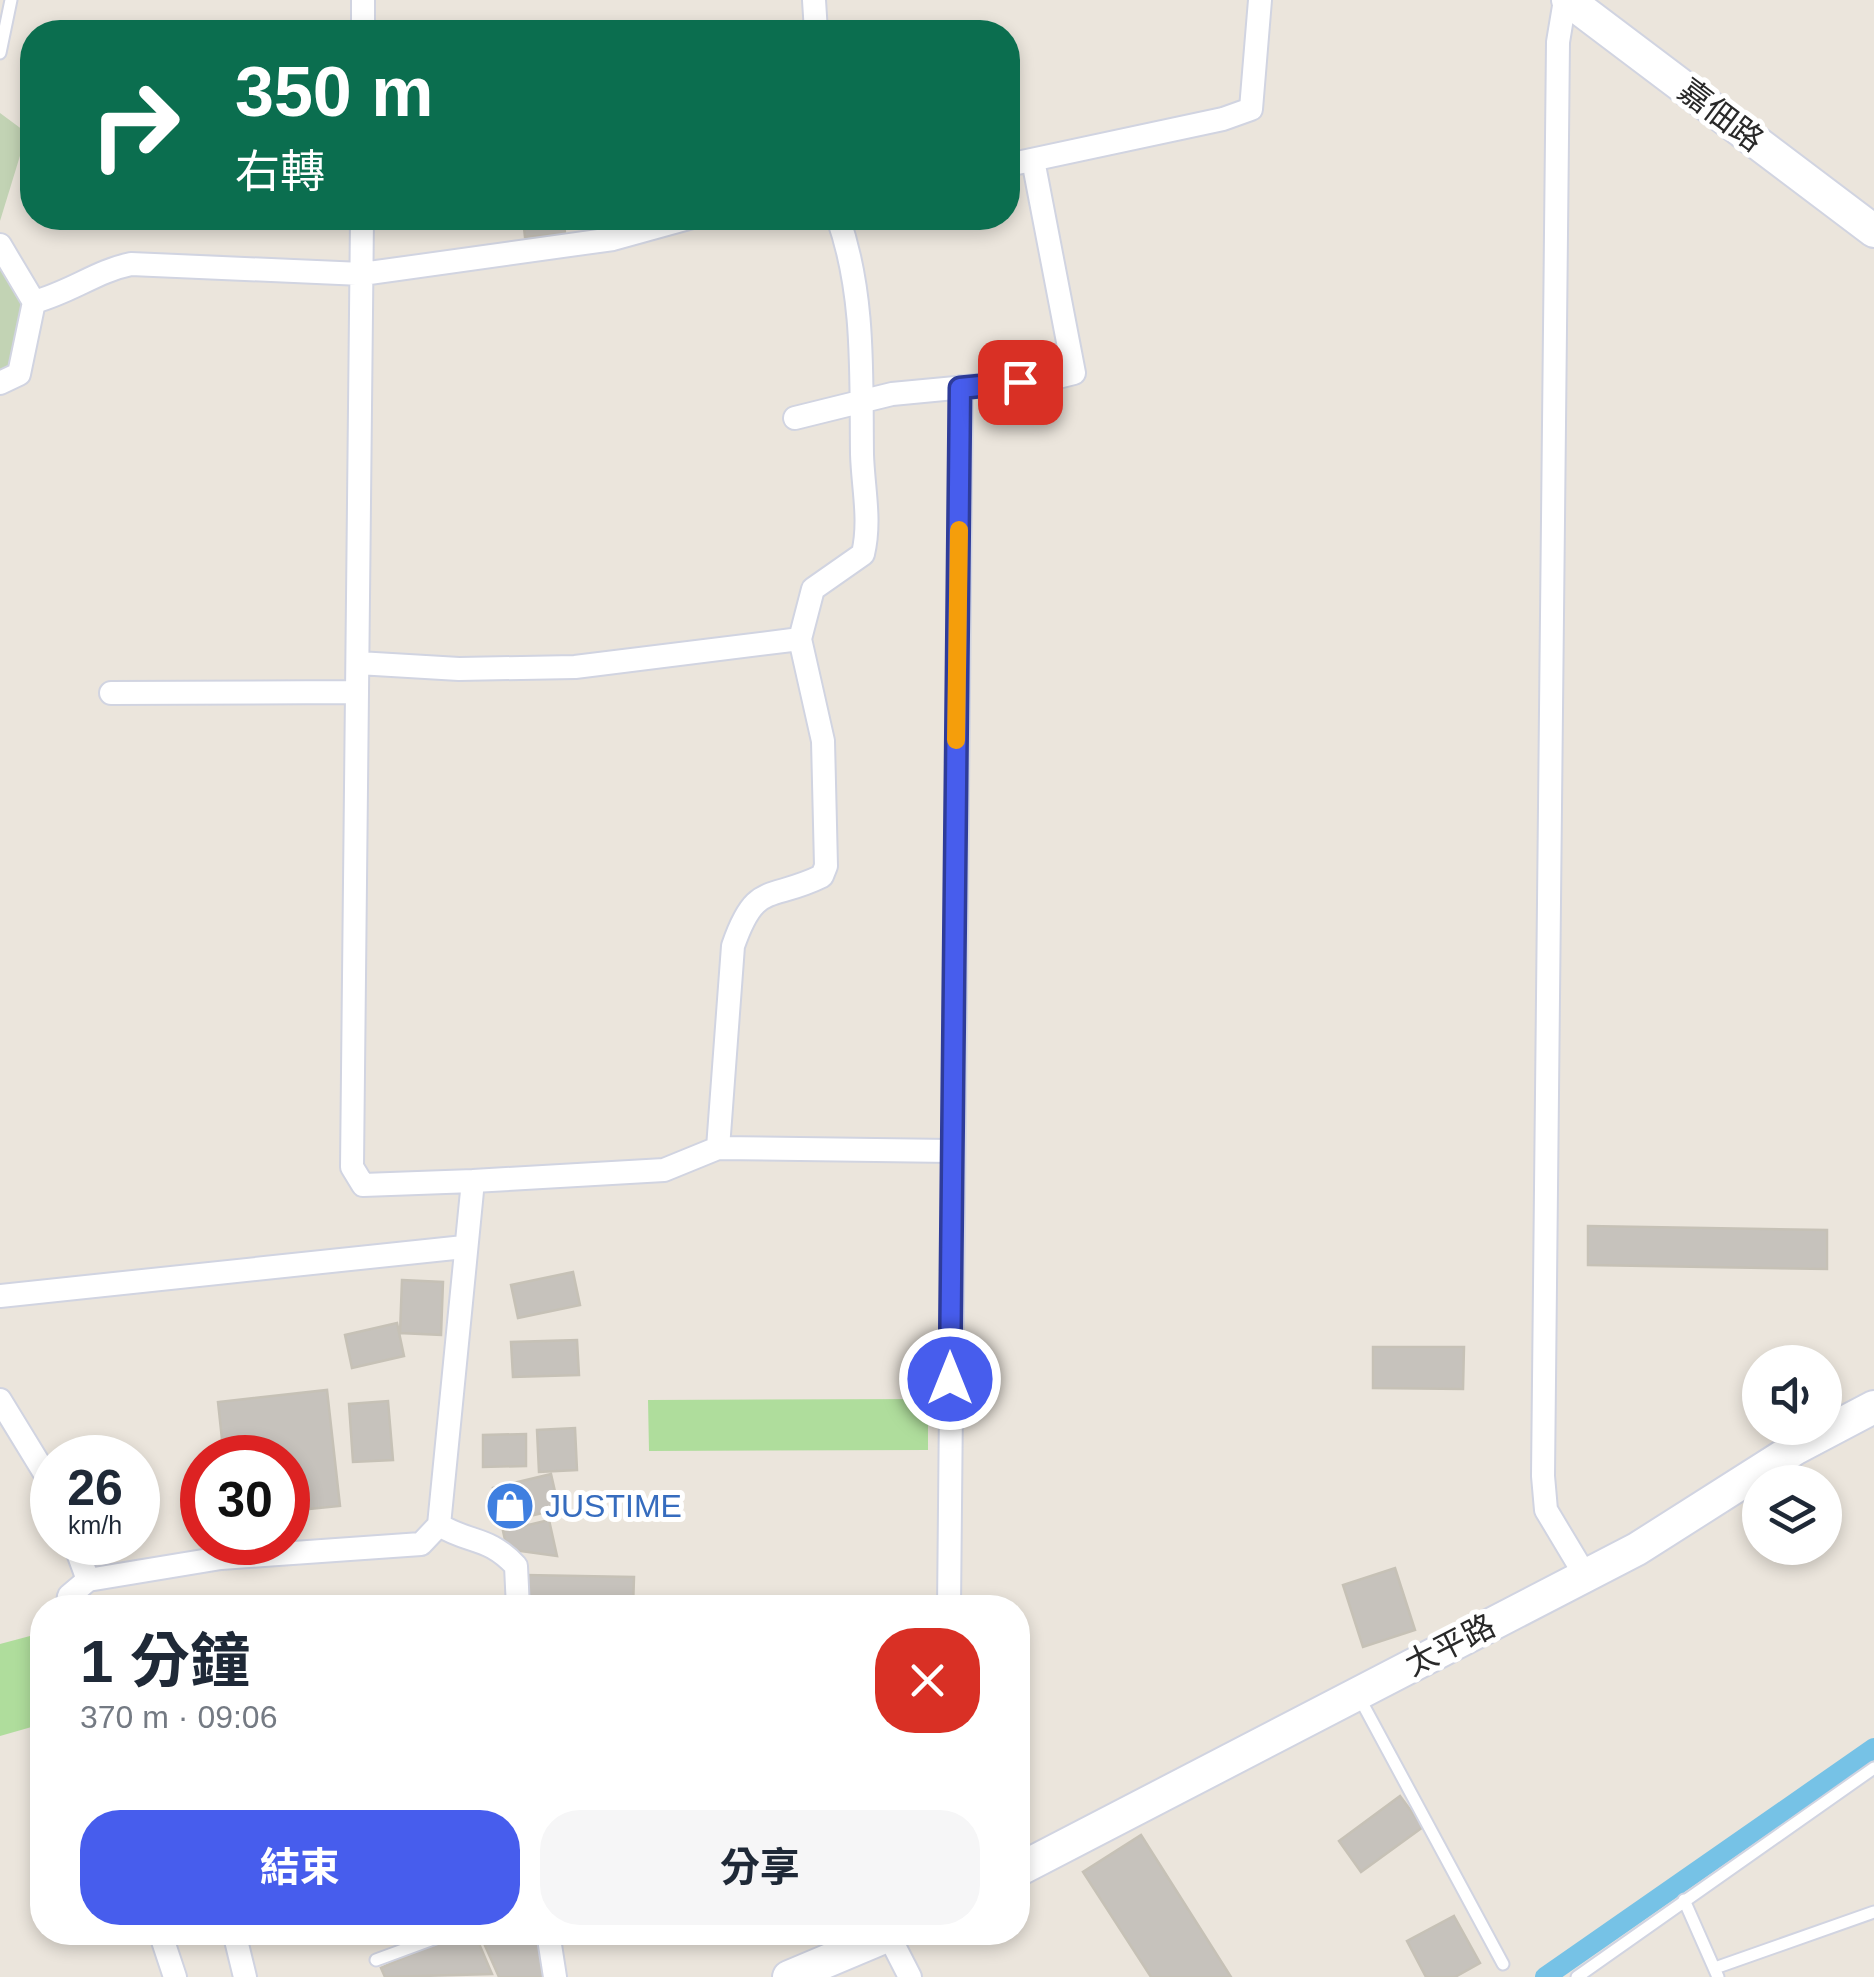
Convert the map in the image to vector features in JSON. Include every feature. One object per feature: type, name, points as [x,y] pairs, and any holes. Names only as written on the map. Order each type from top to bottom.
[{"type":"street","points":[[1020,162],[1240,116],[1250,109],[1260,0]]},
{"type":"street","points":[[1566,0],[1558,42],[1543,1476],[1546,1510],[1585,1575]]},
{"type":"street","name":"嘉佃路","points":[[1566,0],[1874,231]]},
{"type":"street","points":[[794,418],[892,394],[1074,373],[1033,160]]},
{"type":"street","points":[[362,230],[352,1167],[363,1185],[664,1170],[718,1148],[950,1151]]},
{"type":"street","points":[[34,302],[70,293],[110,268],[131,264],[362,274],[612,239],[645,230]]},
{"type":"street","points":[[718,1148],[733,946],[744,916],[756,899],[822,876],[826,866],[823,741],[800,639],[813,589],[863,554],[868,532],[864,356],[840,230]]},
{"type":"street","points":[[0,244],[34,302],[18,374],[0,383]]},
{"type":"street","points":[[949,1595],[950,1151],[960,388]]},
{"type":"street","points":[[358,663],[458,669],[575,667],[800,639]]},
{"type":"street","points":[[111,694],[357,692]]},
{"type":"street","points":[[70,1595],[88,1580],[221,1558],[421,1544],[439,1524],[472,1181]]},
{"type":"street","points":[[0,1296],[464,1247]]},
{"type":"street","points":[[0,1400],[30,1449]]},
{"type":"street","name":"太平路","points":[[1030,1864],[1637,1548],[1796,1448],[1874,1407]]},
{"type":"street","points":[[439,1524],[458,1536],[496,1544],[516,1566],[517,1595]]},
{"type":"street","points":[[82,1565],[88,1580]]},
{"type":"street","points":[[164,1945],[175,1977]]},
{"type":"street","points":[[237,1945],[244,1977]]},
{"type":"street","points":[[550,1945],[555,1977]]},
{"type":"street","points":[[789,1977],[866,1945]]},
{"type":"street","points":[[897,1945],[910,1977]]},
{"type":"lane","points":[[0,53],[11,0]]},
{"type":"lane","points":[[1358,1693],[1503,1964]]},
{"type":"lane","points":[[1577,1977],[1874,1768]]},
{"type":"lane","points":[[1684,1900],[1716,1972],[1874,1912]]},
{"type":"lane","points":[[376,1960],[417,1945]]},
{"type":"green space","points":[[0,113],[20,128],[20,156],[0,221]]},
{"type":"green space","points":[[0,267],[38,300],[0,391]]},
{"type":"green space","points":[[928,1399],[928,1450],[649,1451],[648,1400]]},
{"type":"green space","points":[[30,1636],[30,1727],[0,1736],[0,1644]]},
{"type":"building","points":[[524,230],[565,230],[565,234],[525,237]]},
{"type":"building","points":[[1588,1226],[1827,1230],[1827,1269],[1588,1265]]},
{"type":"building","points":[[573,1272],[580,1305],[518,1318],[511,1285]]},
{"type":"building","points":[[402,1280],[443,1282],[441,1335],[400,1333]]},
{"type":"building","points":[[397,1323],[404,1356],[352,1368],[345,1335]]},
{"type":"building","points":[[577,1340],[579,1375],[513,1377],[511,1342]]},
{"type":"building","points":[[1373,1347],[1464,1347],[1463,1389],[1373,1388]]},
{"type":"building","points":[[327,1390],[340,1506],[310,1509],[310,1435],[222,1435],[218,1402]]},
{"type":"building","points":[[388,1401],[393,1460],[353,1462],[349,1404]]},
{"type":"building","points":[[575,1428],[577,1470],[539,1472],[537,1430]]},
{"type":"building","points":[[526,1434],[526,1466],[483,1467],[483,1435]]},
{"type":"building","points":[[551,1474],[559,1509],[501,1523],[493,1488]]},
{"type":"building","points":[[549,1520],[557,1556],[507,1549],[503,1531]]},
{"type":"building","points":[[1395,1568],[1415,1630],[1363,1647],[1343,1585]]},
{"type":"building","points":[[525,1575],[634,1577],[633,1595],[525,1595]]},
{"type":"building","points":[[1400,1796],[1423,1827],[1361,1872],[1339,1841]]},
{"type":"building","points":[[1141,1835],[1231,1977],[1151,1977],[1083,1872]]},
{"type":"building","points":[[1454,1916],[1480,1963],[1455,1977],[1426,1977],[1407,1941]]},
{"type":"building","points":[[432,1945],[480,1945],[492,1974],[385,1977],[381,1968]]},
{"type":"building","points":[[485,1945],[545,1945],[549,1977],[499,1977]]},
{"type":"waterway","points":[[1545,1977],[1874,1748]]},
{"type":"slow traffic","points":[[956,740],[959,530]]},
{"type":"place","name":"JUSTIME","points":[[510,1506]]},
{"type":"route","points":[[950,1379],[960,388],[1020,382]]}]
